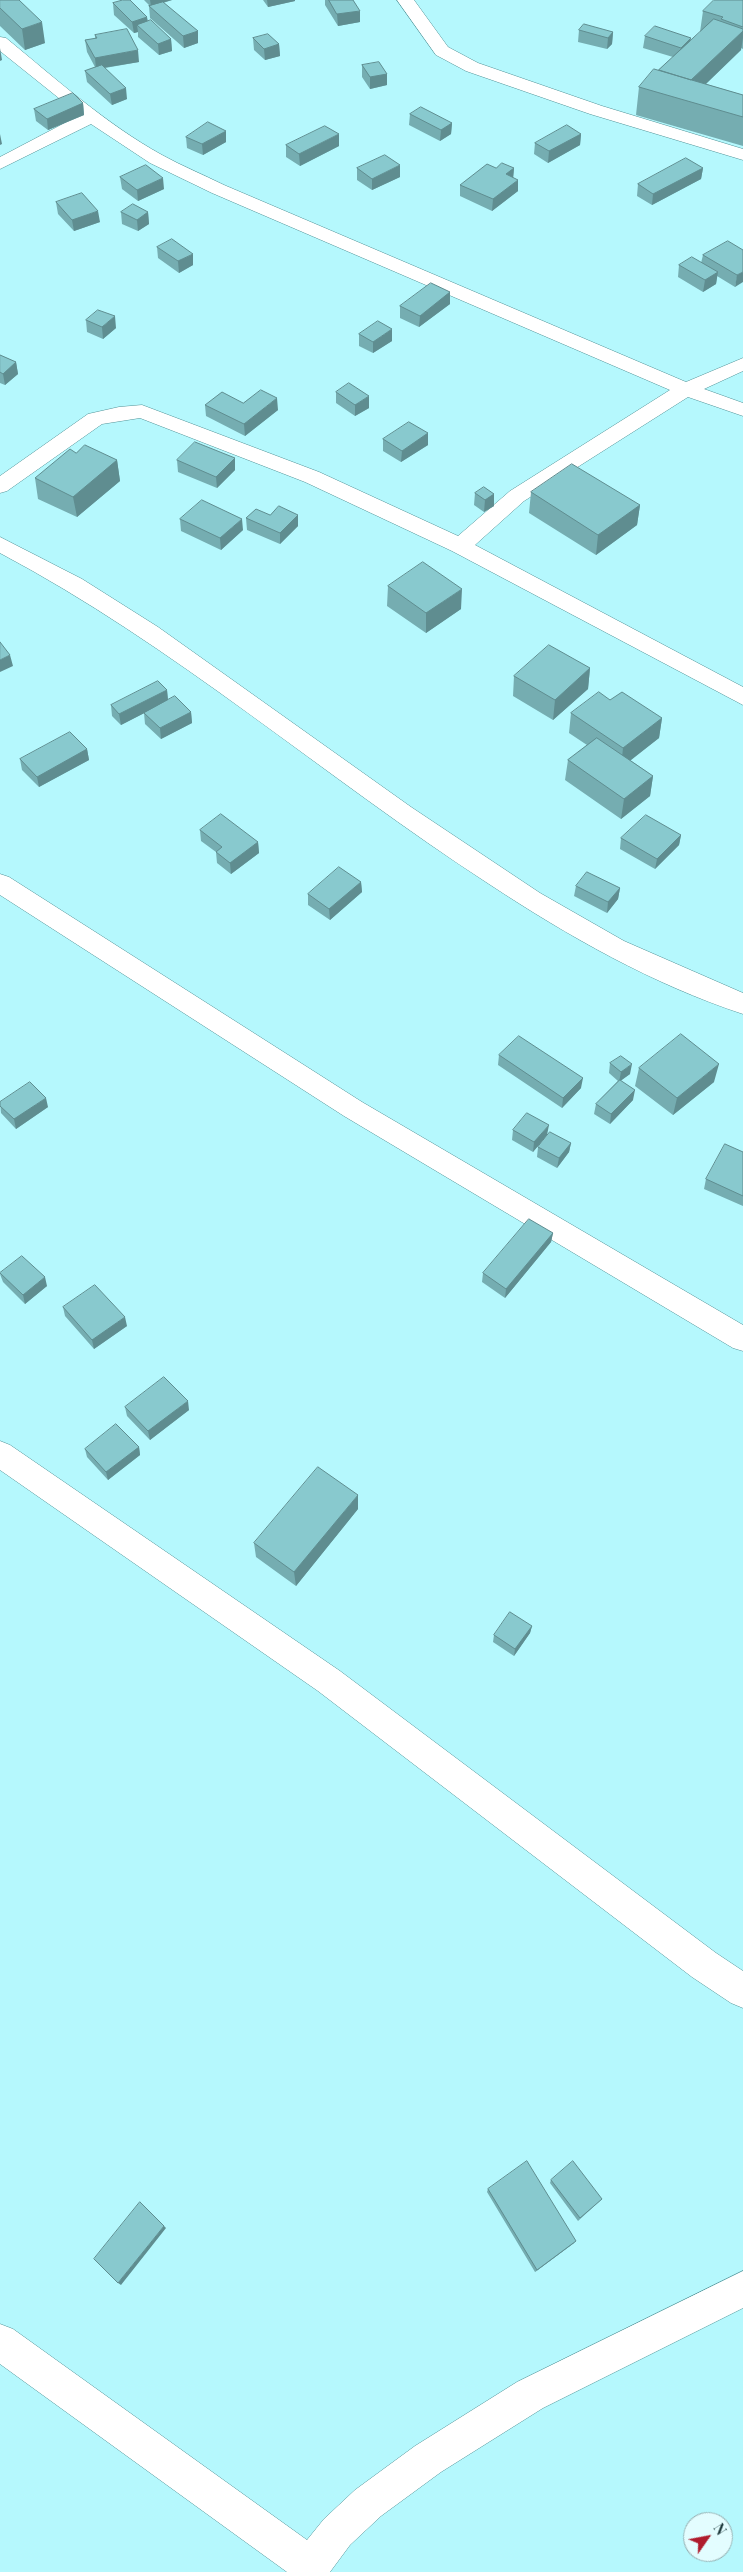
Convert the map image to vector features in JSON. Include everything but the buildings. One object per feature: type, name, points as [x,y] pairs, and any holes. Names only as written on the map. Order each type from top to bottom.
[{"type":"street","points":[[404,0],[442,51],[472,67],[596,110],[743,155]]},
{"type":"street","points":[[0,42],[92,116],[156,159],[218,189],[686,389],[743,410]]},
{"type":"street","points":[[0,164],[92,116]]},
{"type":"street","points":[[460,546],[517,496],[686,389],[743,364]]},
{"type":"street","points":[[0,486],[95,419],[119,413],[142,411],[312,477],[460,546],[743,697]]},
{"type":"street","points":[[0,544],[83,589],[162,642],[487,872],[599,939],[668,973],[743,1004]]},
{"type":"street","points":[[0,883],[353,1109],[743,1339]]},
{"type":"street","points":[[0,1454],[329,1681],[704,1965],[743,1991]]},
{"type":"street","points":[[0,2342],[308,2568],[337,2532],[368,2503],[428,2459],[530,2395],[743,2289]]}]
